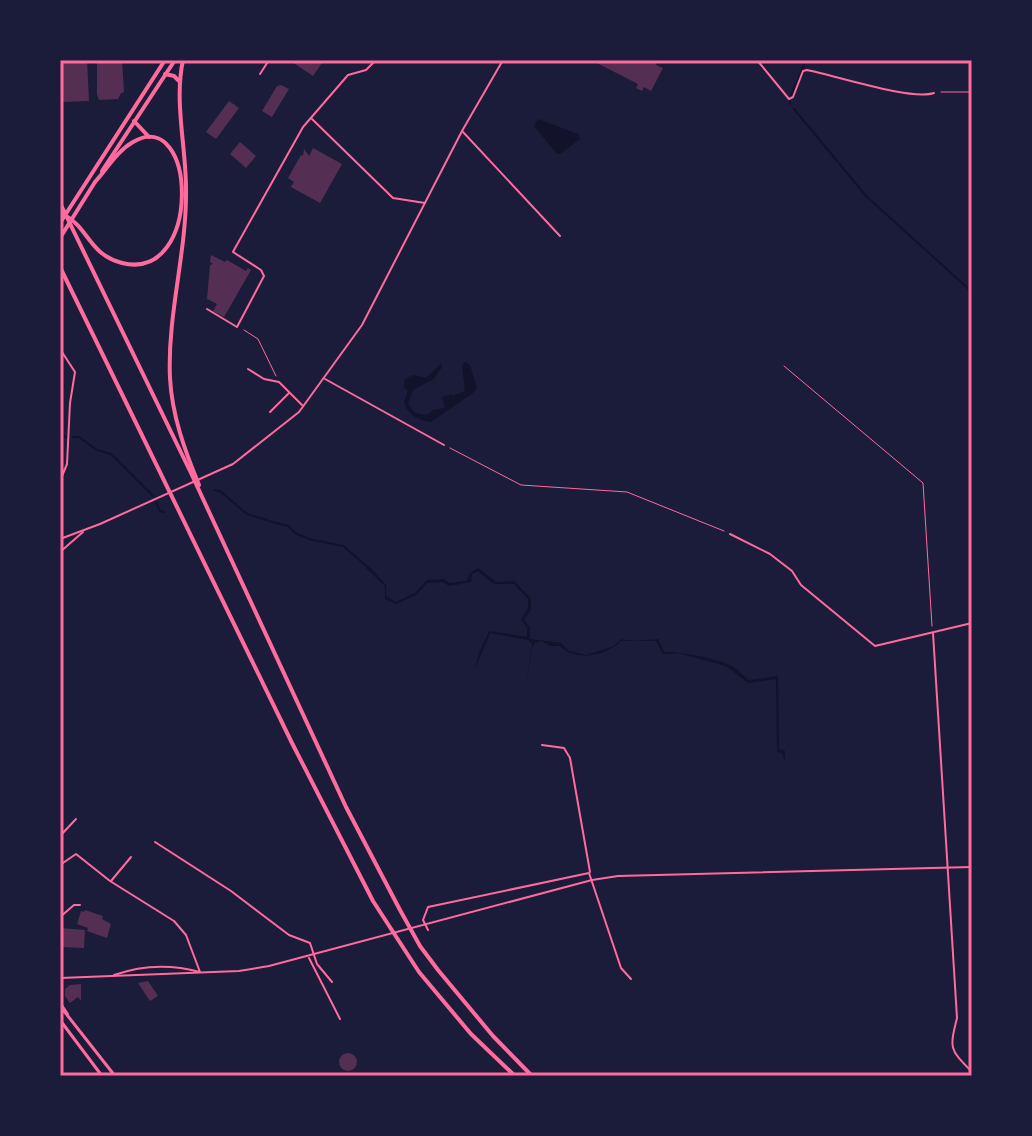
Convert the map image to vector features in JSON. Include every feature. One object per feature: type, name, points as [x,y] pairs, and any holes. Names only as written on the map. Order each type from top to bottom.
[{"type":"highway","points":[[60,223],[165,60]]},
{"type":"highway","points":[[60,238],[175,60]]},
{"type":"highway","points":[[183,60],[179,81],[186,221],[170,376],[175,413],[193,474],[346,807],[413,934],[475,1015],[532,1076]]},
{"type":"highway","points":[[154,77],[165,74],[179,81]]},
{"type":"highway","points":[[131,113],[149,137]]},
{"type":"highway","points":[[66,216],[100,252],[126,264],[150,261],[167,249],[175,234],[179,212],[178,163],[169,144],[149,137],[133,141],[95,182]]},
{"type":"highway","points":[[60,203],[193,474]]},
{"type":"highway","points":[[60,267],[165,486],[373,901],[419,972],[471,1034],[515,1076]]},
{"type":"main road","points":[[60,1004],[115,1076]]},
{"type":"main road","points":[[60,1020],[102,1076]]},
{"type":"street","points":[[260,74],[269,60]]},
{"type":"street","points":[[207,309],[237,327],[264,276],[261,270],[233,252],[301,129],[348,75],[368,69],[376,60]]},
{"type":"street","points":[[60,539],[233,464],[304,407],[364,321],[462,131],[503,60]]},
{"type":"street","points":[[757,60],[789,99],[793,97],[803,71],[807,70],[868,86],[920,95],[934,93]]},
{"type":"street","points":[[311,118],[393,198],[425,203]]},
{"type":"street","points":[[462,131],[560,236]]},
{"type":"street","points":[[60,349],[75,372],[67,464],[60,481]]},
{"type":"street","points":[[248,369],[264,379],[279,382],[304,407]]},
{"type":"street","points":[[324,378],[444,445]]},
{"type":"street","points":[[270,412],[290,393]]},
{"type":"street","points":[[60,552],[84,531]]},
{"type":"street","points":[[730,534],[772,555],[795,574],[801,585],[875,646],[972,623]]},
{"type":"street","points":[[933,633],[957,1018],[952,1046],[972,1072]]},
{"type":"street","points":[[542,745],[564,748],[569,755],[590,874],[621,968],[631,979]]},
{"type":"street","points":[[60,836],[76,819]]},
{"type":"street","points":[[155,842],[229,889],[287,933],[310,943],[317,964],[332,982]]},
{"type":"street","points":[[60,865],[76,854],[110,881],[178,925],[186,935],[200,972]]},
{"type":"street","points":[[110,881],[131,857]]},
{"type":"street","points":[[60,858],[64,862]]},
{"type":"street","points":[[60,978],[239,971],[313,955],[592,880],[618,876],[972,867]]},
{"type":"street","points":[[428,930],[423,920],[428,907],[590,874]]},
{"type":"street","points":[[60,917],[74,905],[80,905]]},
{"type":"street","points":[[308,956],[340,1019]]},
{"type":"street","points":[[114,975],[171,966],[200,972]]},
{"type":"path","points":[[934,93],[972,92]]},
{"type":"path","points":[[237,327],[256,336],[279,382]]},
{"type":"path","points":[[784,366],[923,483],[933,633]]},
{"type":"path","points":[[444,445],[521,485],[627,492],[730,534]]},
{"type":"shaded area","points":[[538,119],[578,134],[580,139],[560,154],[556,153],[534,126]]},
{"type":"shaded area","points":[[465,362],[470,365],[477,388],[473,393],[431,422],[410,413],[404,401],[408,391],[404,387],[405,379],[413,375],[426,378],[441,364],[434,379],[413,390],[408,403],[415,413],[427,415],[433,410],[445,408],[442,397],[465,391],[462,366]]},
{"type":"shaded area","points":[[369,566],[386,585],[386,596],[396,602],[415,593],[427,580],[444,579],[449,583],[466,581],[470,573],[478,568],[496,582],[514,581],[531,598],[531,610],[524,619],[530,628],[530,639],[561,643],[569,651],[587,655],[574,654],[541,641],[535,643],[525,688],[532,644],[528,640],[490,633],[474,671],[489,631],[527,637],[527,628],[521,620],[528,608],[528,599],[514,584],[494,584],[478,571],[472,574],[471,582],[449,586],[443,582],[427,583],[416,595],[396,604],[385,599],[385,586],[366,568]]},
{"type":"shaded area","points":[[621,639],[634,641],[621,641],[615,646],[587,655],[614,646]]},
{"type":"shaded area","points":[[658,639],[664,652],[671,652],[689,654],[719,661],[734,667],[749,680],[778,676],[779,749],[785,751],[785,762],[782,753],[777,752],[776,679],[748,683],[726,666],[678,653],[663,654],[656,641],[634,641]]},
{"type":"building","points":[[60,60],[87,60],[89,101],[60,102]]},
{"type":"building","points":[[97,60],[122,60],[124,92],[118,99],[99,100]]},
{"type":"building","points":[[289,60],[324,60],[313,76]]},
{"type":"building","points":[[591,60],[658,60],[656,65],[663,68],[651,91],[644,87],[642,91],[636,88],[638,84]]},
{"type":"building","points":[[277,86],[289,89],[272,117],[262,111]]},
{"type":"building","points":[[229,101],[239,108],[216,139],[206,132]]},
{"type":"building","points":[[240,142],[256,156],[246,168],[230,154]]},
{"type":"building","points":[[313,148],[342,164],[320,203],[291,187],[294,182],[288,178],[303,156],[304,149],[309,156]]},
{"type":"building","points":[[211,255],[246,271],[248,268],[251,270],[224,317],[213,311],[217,304],[207,299],[210,265],[213,264],[210,262]]},
{"type":"building","points":[[81,911],[103,916],[102,919],[111,924],[107,938],[77,924]]},
{"type":"building","points":[[60,928],[85,930],[84,948],[60,947]]},
{"type":"building","points":[[148,981],[158,996],[150,1001],[138,983]]},
{"type":"building","points":[[81,984],[81,1001],[78,997],[70,1003],[65,989]]},
{"type":"building","points":[[344,1053],[352,1053],[357,1062],[355,1069],[344,1071],[339,1066],[339,1058]]},
{"type":"waterway","points":[[791,96],[806,60]]},
{"type":"waterway","points":[[794,109],[866,196],[972,292]]},
{"type":"waterway","points":[[60,433],[66,437]]},
{"type":"waterway","points":[[73,437],[79,437],[97,450],[111,454],[153,496]]},
{"type":"waterway","points":[[215,490],[247,514],[267,520]]},
{"type":"waterway","points":[[156,502],[160,511],[164,512]]},
{"type":"waterway","points":[[269,521],[288,526],[309,539],[343,546],[369,568]]}]
